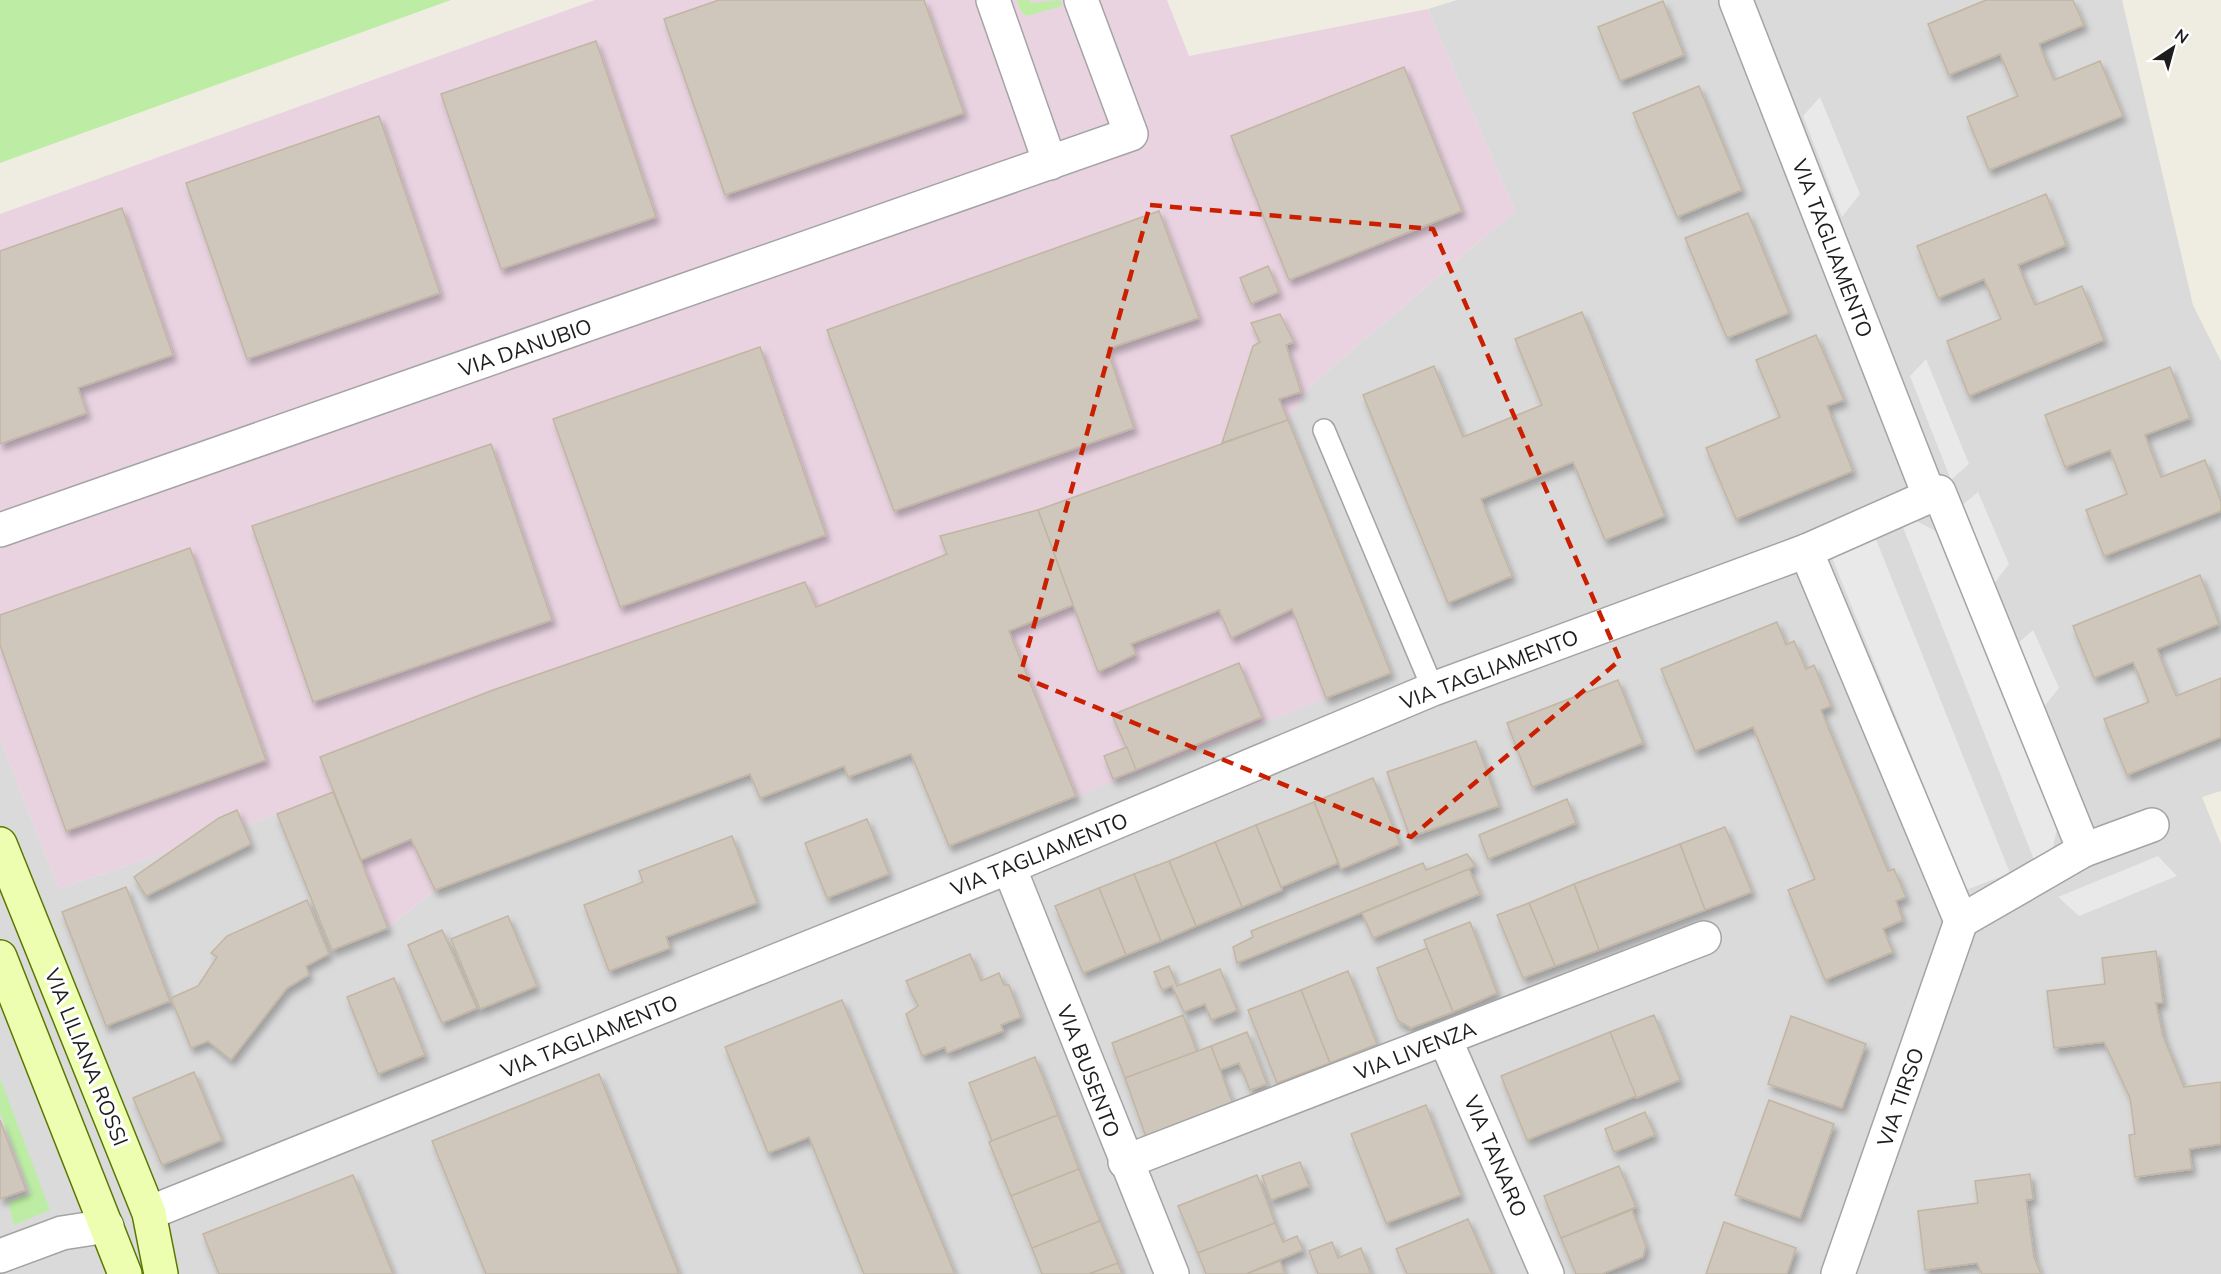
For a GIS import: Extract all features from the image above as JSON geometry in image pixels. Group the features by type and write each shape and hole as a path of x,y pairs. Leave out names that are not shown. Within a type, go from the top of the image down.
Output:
{"street":[{"path":"993,0 1050,163"},
{"name":"VIA DANUBIO","path":"0,530 1131,134 1081,0"},
{"name":"VIA TAGLIAMENTO","path":"149,1213 1009,867 1433,689 1806,551 1934,494 1736,1"},
{"path":"1934,494 2084,850"},
{"path":"1806,551 1961,921 2084,850 2152,825"},
{"name":"VIA LILIANA ROSSI","path":"0,844 149,1213 161,1274"},
{"name":"VIA BUSENTO","path":"1009,867 1125,1162 1172,1274"},
{"name":"VIA TIRSO","path":"1838,1274 1961,921"},
{"name":"VIA LIVENZA","path":"1125,1162 1704,938"},
{"name":"VIA LILIANA ROSSI","path":"0,957 125,1274"},
{"name":"VIA TANARO","path":"1445,1038 1547,1274"},
{"path":"0,1256 62,1233 107,1226"}],"lane":[{"path":"1324,430 1433,689"}],"highlighted area":[{"path":"1150,205 1433,229 1620,660 1411,837 1020,676"}],"shaded area":[{"path":"595,0 1167,0 1189,56 1428,9 1515,211 1310,386 1288,420 1391,673 949,846 911,754 848,777 844,767 760,798 749,774 435,890 388,928 277,814 59,889 0,739 0,214"},
{"path":"1457,0 2122,0 2193,305 2221,361 2221,791 2202,797 2221,844 2221,1274 0,1274 0,739 59,889 277,814 388,928 435,890 750,774 760,798 844,766 849,777 911,754 949,845 1391,673 1288,420 1310,386 1515,211 1428,9"},
{"path":"1820,97 1860,194 1842,217 1803,116"},
{"path":"1926,359 1969,464 1951,480 1910,376"},
{"path":"1978,492 2009,564 1993,585 1960,507"},
{"path":"1911,518 1945,536 2059,820 2050,860 2038,870 1901,522"},
{"path":"1873,532 2010,873 1966,890 1829,550"},
{"path":"2033,630 2059,688 2042,709 2017,644"},
{"path":"2158,856 2177,876 2079,916 2058,897"}],"green space":[{"path":"0,0 451,0 0,163"},
{"path":"1017,0 1030,0 1031,3 1060,0 1062,6 1027,16 1021,12"},
{"path":"0,1078 50,1210 14,1225 8,1203 31,1193 0,1113"}],"building":[{"path":"719,0 924,0 964,113 725,195 664,19"},
{"path":"1986,0 2073,0 2084,25 2039,44 2054,80 2100,61 2123,116 1989,170 1967,117 2018,96 2000,54 1949,75 1928,24"},
{"path":"1663,1 1684,55 1620,81 1598,27"},
{"path":"596,41 656,217 501,269 441,94"},
{"path":"1404,67 1462,211 1289,280 1231,136"},
{"path":"1699,86 1742,190 1677,217 1633,113"},
{"path":"379,116 440,293 247,359 186,183"},
{"path":"2046,194 2066,245 2018,265 2035,305 2082,286 2104,340 1969,396 1947,341 2001,319 1984,279 1938,298 1917,246"},
{"path":"122,208 173,355 78,388 87,413 0,444 0,251"},
{"path":"1159,211 1199,318 1107,349 1134,428 894,511 827,330"},
{"path":"1748,213 1789,313 1727,338 1685,238"},
{"path":"1268,266 1279,292 1251,304 1240,278"},
{"path":"1582,312 1665,516 1605,540 1573,462 1481,499 1512,576 1448,603 1363,395 1434,366 1463,437 1542,405 1515,339"},
{"path":"1280,314 1294,342 1286,345 1301,392 1279,399 1288,420 1222,443 1253,346 1260,342 1251,323"},
{"path":"1816,335 1844,400 1827,406 1853,471 1736,519 1706,448 1780,417 1756,360"},
{"path":"760,347 826,535 620,607 553,419"},
{"path":"2170,367 2190,418 2145,435 2161,477 2205,460 2221,502 2221,511 2104,556 2086,510 2127,494 2110,450 2065,467 2045,415"},
{"path":"1288,420 1391,673 1326,698 1292,609 1231,638 1219,610 1131,644 1136,654 1098,672 1038,510"},
{"path":"491,444 552,620 313,702 252,526"},
{"path":"1038,510 1073,605 1009,631 1076,796 949,846 911,754 848,777 844,766 760,798 750,774 435,890 411,839 361,860 320,757 493,690 805,582 816,607 947,554 940,536"},
{"path":"190,548 266,760 66,831 0,645 0,615"},
{"path":"2200,575 2219,624 2157,649 2176,696 2221,678 2221,737 2127,775 2104,719 2149,702 2133,662 2094,678 2073,626"},
{"path":"1777,622 1786,645 1794,641 1806,669 1814,665 1831,706 1821,710 1888,871 1894,869 1906,897 1896,901 1903,920 1883,929 1893,952 1825,980 1788,890 1815,879 1753,727 1695,751 1661,669"},
{"path":"1239,663 1262,717 1136,770 1112,715"},
{"path":"1618,680 1643,743 1532,787 1507,723"},
{"path":"1476,741 1499,806 1410,837 1387,772"},
{"path":"1127,747 1136,770 1113,779 1104,756"},
{"path":"1373,778 1400,844 1341,869 1314,802"},
{"path":"333,792 388,928 332,950 277,814"},
{"path":"1567,799 1576,823 1488,859 1479,835"},
{"path":"1314,802 1338,863 1281,887 1256,825"},
{"path":"237,810 251,844 146,896 134,877 219,818"},
{"path":"867,819 889,874 827,898 805,843"},
{"path":"1256,825 1282,890 1242,907 1215,842"},
{"path":"1725,827 1752,892 1705,910 1680,844"},
{"path":"732,836 757,903 666,937 670,948 609,971 584,905 643,882 639,871"},
{"path":"1215,842 1242,907 1196,926 1169,861"},
{"path":"1680,844 1705,910 1599,950 1574,884"},
{"path":"1467,854 1475,865 1469,869 1237,963 1233,947 1253,937 1251,931 1423,863 1426,870"},
{"path":"1169,861 1196,926 1161,941 1134,874"},
{"path":"1469,869 1480,894 1373,938 1362,913"},
{"path":"1134,874 1161,941 1126,955 1099,888"},
{"path":"1574,884 1599,950 1555,966 1529,903"},
{"path":"126,887 170,1001 106,1026 62,912"},
{"path":"1099,888 1126,955 1083,973 1055,906"},
{"path":"307,900 329,954 306,966 309,975 287,988 231,1060 208,1041 191,1048 171,998 198,986 217,957 211,953 227,936"},
{"path":"1529,903 1555,966 1523,978 1497,915"},
{"path":"508,916 537,986 480,1009 451,939"},
{"path":"1470,922 1497,993 1453,1012 1424,940"},
{"path":"442,930 477,1008 442,1023 408,945"},
{"path":"1427,948 1453,1012 1411,1028 1398,1021 1377,968"},
{"path":"2156,951 2163,1003 2156,1003 2163,1036 2184,1087 2221,1082 2221,1144 2189,1149 2192,1169 2135,1177 2129,1135 2135,1134 2130,1098 2104,1042 2054,1048 2047,991 2105,984 2102,958"},
{"path":"970,954 981,981 999,973 1004,985 1009,985 1021,1017 1001,1025 1003,1031 947,1053 945,1047 922,1056 906,1014 918,1006 906,981"},
{"path":"1169,966 1177,986 1220,969 1237,1010 1211,1020 1205,1004 1184,1012 1172,986 1162,990 1154,972"},
{"path":"1348,971 1377,1044 1330,1063 1301,990"},
{"path":"394,978 425,1055 378,1074 347,997"},
{"path":"1301,990 1330,1063 1277,1083 1248,1010"},
{"path":"842,1000 955,1274 864,1274 809,1137 768,1153 725,1047"},
{"path":"1183,1015 1197,1052 1125,1078 1112,1043"},
{"path":"1654,1015 1680,1080 1636,1098 1610,1032"},
{"path":"1791,1016 1866,1044 1842,1108 1768,1084"},
{"path":"1247,1032 1267,1084 1250,1090 1239,1063 1220,1070 1211,1046"},
{"path":"1610,1032 1636,1096 1527,1140 1501,1076"},
{"path":"1211,1046 1233,1104 1146,1137 1125,1078"},
{"path":"1035,1057 1058,1115 992,1141 969,1083"},
{"path":"194,1072 222,1140 162,1165 133,1098"},
{"path":"599,1074 679,1274 486,1274 432,1141"},
{"path":"1769,1100 1834,1124 1800,1218 1735,1195"},
{"path":"1426,1105 1461,1195 1386,1223 1351,1134"},
{"path":"1645,1112 1655,1135 1614,1152 1605,1129"},
{"path":"1058,1115 1079,1169 1011,1196 989,1142"},
{"path":"0,1120 26,1190 0,1199"},
{"path":"1300,1162 1309,1186 1271,1200 1262,1176"},
{"path":"1619,1166 1636,1207 1561,1238 1544,1196"},
{"path":"1079,1169 1100,1221 1032,1248 1011,1196"},
{"path":"2030,1174 2033,1199 2026,1200 2034,1257 2041,1274 1982,1274 1977,1263 1925,1270 1918,1211 1978,1203 1975,1181"},
{"path":"353,1175 393,1274 219,1274 203,1234"},
{"path":"1257,1175 1275,1223 1198,1253 1178,1206"},
{"path":"1632,1210 1646,1246 1643,1257 1602,1274 1576,1274 1561,1238"},
{"path":"1468,1219 1492,1274 1407,1274 1396,1249"},
{"path":"1100,1221 1118,1263 1089,1274 1042,1274 1032,1248"},
{"path":"1724,1222 1796,1248 1787,1274 1706,1274"},
{"path":"1275,1223 1283,1242 1297,1236 1303,1250 1246,1274 1206,1274 1198,1253"},
{"path":"1332,1242 1338,1258 1361,1248 1371,1274 1318,1274 1309,1251"},
{"path":"1280,1261 1285,1274 1246,1274"},
{"path":"1118,1263 1122,1274 1089,1274"}]}
